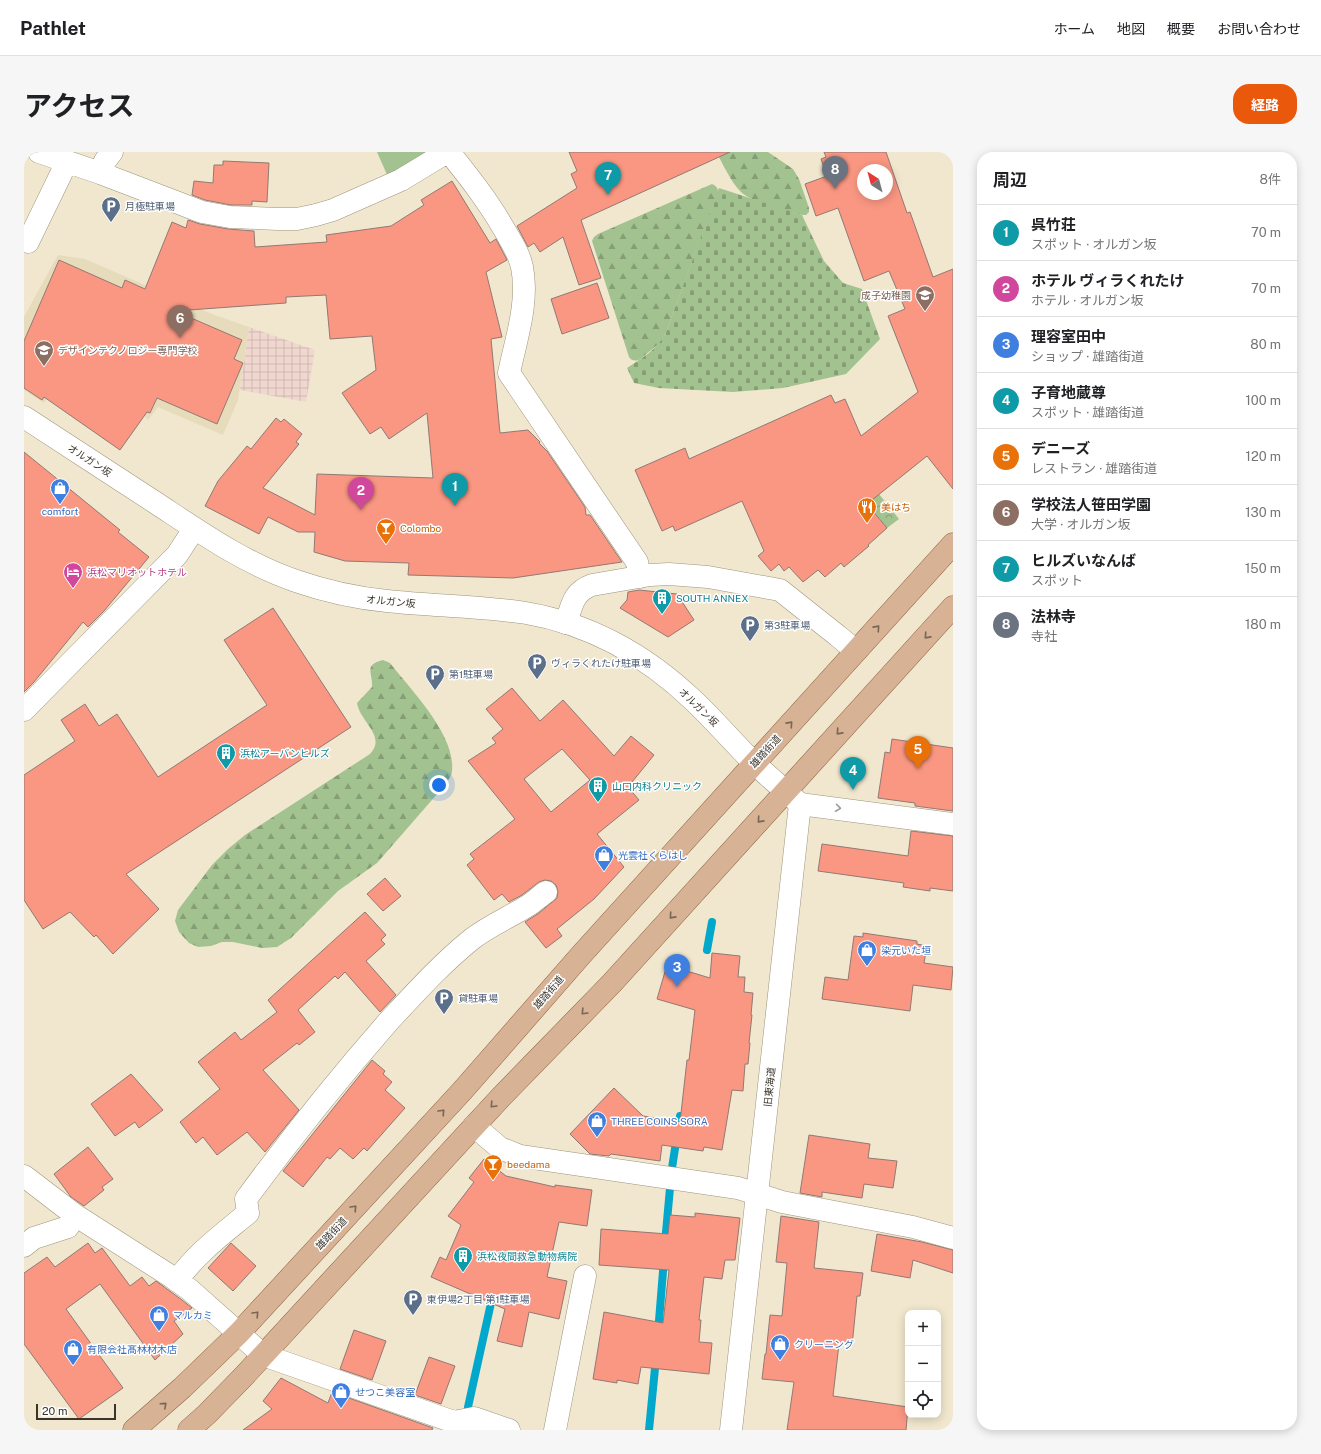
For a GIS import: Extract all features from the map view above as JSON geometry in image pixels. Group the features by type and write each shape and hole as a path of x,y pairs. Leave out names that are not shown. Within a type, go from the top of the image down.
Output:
{"main road":[{"name":"雄踏街道","path":"134,1430 182,1388 239,1334 463,1090 581,954 953,544"},
{"path":"189,1430 212,1409 263,1356 474,1126 793,798 953,607"}],"street":[{"path":"39,152 100,173 202,212 230,217 278,219 297,219 333,210 401,180 444,153 488,202 520,257 523,279 523,308 508,373 637,562 640,577"},
{"path":"100,173 105,161 112,152"},
{"path":"28,242 66,161"},
{"name":"オルガン坂","path":"24,417 230,551 295,581 318,588 365,598 525,613 566,623 586,630 624,648 659,671 693,700 755,763"},
{"path":"24,710 177,555 194,529"},
{"path":"566,623 573,600 584,588 592,585 669,574 708,576 780,590 856,651"},
{"path":"755,763 793,798 953,824"},
{"name":"旧東海道","path":"731,1430 757,1194 793,798"},
{"path":"177,1281 182,1273 205,1249 248,1213 246,1199 282,1150 321,1100 415,994 450,958 477,935 529,905 546,892"},
{"path":"474,1126 500,1148 520,1156 738,1188 782,1202 913,1227 953,1238"},
{"path":"24,1176 75,1215 190,1290 263,1356 453,1426 474,1418 509,1430"},
{"path":"24,1246 34,1238 68,1227 75,1215"},
{"path":"555,1430 585,1276"}],"shaded area":[{"path":"58,255 85,259 212,314 249,327 238,400 223,435 158,407 148,420 125,391 93,330 44,403 24,390 24,317"},
{"path":"249,327 315,350 306,402 240,390"}],"green space":[{"path":"377,152 427,152 388,177"},
{"path":"716,152 768,152 793,169 799,179 809,212 806,215 802,215 761,203 746,196 741,192 727,173"},
{"path":"712,184 718,189 718,192 665,335 661,342 639,360 634,361 629,357 592,241 598,234"},
{"path":"719,188 802,215 824,261 843,283 862,289 880,339 846,374 783,388 733,392 659,388 634,383 627,368 653,349 665,335"},
{"path":"855,464 899,519 887,528 843,473"},
{"path":"383,660 390,663 420,700 440,728 447,743 451,757 452,773 445,785 377,863 338,891 291,938 277,947 262,948 233,942 222,942 211,946 198,947 189,943 179,932 175,921 178,910 212,865 245,835 370,754 376,741 371,729 359,710 357,703 372,687 371,667 373,664"}],"building":[{"path":"569,152 730,152 581,220 601,278 579,285 563,237 540,252 534,243 528,247 517,226 577,188 571,174 577,171"},
{"path":"824,152 886,152 890,164 857,164 857,200 893,200 893,172 907,213 910,212 933,277 953,269 953,489 927,456 867,504 887,528 868,545 869,546 844,567 841,563 825,577 818,570 803,582 789,567 784,571 779,564 771,571 758,556 764,551 742,501 675,531 673,526 662,531 635,470 685,448 689,459 831,395 835,403 845,399 861,436 918,392 888,316 905,309 889,271 864,281 838,208 816,216 805,184 827,176 821,159 826,157"},
{"path":"223,161 269,163 267,202 252,201 252,205 231,205 205,200 192,195 194,181 213,183 214,165 223,165"},
{"path":"452,181 490,243 496,239 507,260 486,272 502,337 491,339 500,433 528,430 540,442 539,443 547,451 585,507 586,515 590,515 622,562 513,578 408,575 409,563 345,561 314,552 315,532 298,532 268,517 259,534 205,506 218,481 247,446 251,449 276,418 281,422 284,419 302,434 296,442 299,444 263,488 315,515 317,474 433,478 427,413 389,439 381,427 370,434 342,393 376,370 372,336 330,339 326,295 286,297 286,303 175,311 242,340 234,359 243,363 217,424 157,398 150,413 147,412 120,450 44,397 42,400 24,388 24,341 59,260 122,288 125,280 145,289 172,222 186,228 188,220 200,224 228,229 254,231 255,247 327,242 326,235 391,226 424,205 421,200"},
{"path":"597,283 609,318 562,334 551,299"},
{"name":"浜松マリオットホテル","path":"24,452 120,530 118,532 149,557 104,611 88,627 83,622 34,682 24,692"},
{"name":"SOUTH ANNEX","path":"639,590 677,594 694,620 668,637 620,608 627,600 628,592"},
{"name":"浜松アーバンヒルズ","path":"273,608 351,727 126,874 159,909 113,954 96,935 94,937 70,912 43,929 24,900 24,775 75,741 61,720 85,704 99,726 117,714 158,777 267,705 224,640"},
{"path":"512,688 540,721 563,700 614,756 631,736 654,755 628,787 639,800 597,834 624,867 594,899 557,929 562,936 546,948 525,922 557,898 558,891 556,885 551,881 545,880 539,882 522,895 509,902 502,894 494,900 467,865 474,859 470,854 515,819 468,761 496,743 492,738 503,729 486,709","holes":["562,749 590,780 551,812 524,779"]},
{"path":"892,739 953,748 953,811 915,806 915,803 878,798 885,752 890,753"},
{"path":"911,831 953,836 953,891 930,888 930,891 903,887 904,883 818,871 822,844 908,856"},
{"path":"385,878 401,896 383,911 367,894"},
{"path":"365,912 386,935 381,940 385,944 366,961 396,995 380,1012 345,972 338,979 335,976 298,1010 315,1032 299,1045 297,1043 263,1070 299,1110 265,1152 247,1132 217,1155 203,1137 196,1143 180,1122 220,1089 198,1062 235,1032 241,1040 277,1012 268,1000"},
{"path":"863,933 917,941 917,944 927,946 924,963 953,967 951,990 913,985 910,1011 822,999 825,977 848,980 854,936 863,937"},
{"path":"712,953 740,956 738,977 745,977 744,992 753,993 748,1064 745,1064 743,1091 732,1090 722,1150 704,1147 703,1151 662,1145 660,1161 611,1154 609,1156 590,1154 570,1134 614,1088 643,1116 680,1122 687,1060 689,1060 695,1010 657,999 667,965 710,978"},
{"path":"372,1060 385,1071 383,1074 392,1082 385,1090 405,1108 367,1151 364,1148 353,1159 340,1148 330,1159 327,1157 303,1187 283,1171"},
{"path":"131,1074 163,1110 139,1128 135,1122 115,1136 91,1104"},
{"path":"809,1135 870,1144 868,1158 897,1161 893,1188 864,1184 862,1198 822,1192 822,1197 800,1193"},
{"path":"88,1147 113,1179 102,1187 104,1190 84,1206 71,1197 54,1174"},
{"path":"484,1159 506,1176 555,1187 555,1185 592,1190 587,1226 559,1222 547,1277 567,1281 559,1319 529,1312 522,1347 497,1341 505,1309 431,1277 440,1257 446,1260 461,1225 448,1216 474,1182 469,1178"},
{"path":"695,1213 740,1218 735,1260 725,1260 722,1279 704,1277 699,1320 701,1320 699,1342 712,1343 709,1374 641,1367 638,1384 617,1380 617,1383 593,1379 604,1312 663,1323 669,1270 599,1265 601,1229 668,1234 670,1215 695,1217"},
{"path":"781,1216 819,1222 814,1268 863,1273 860,1296 857,1296 852,1346 839,1344 833,1396 905,1407 905,1418 907,1418 906,1430 787,1430 794,1382 762,1379 770,1315 782,1316 787,1263 776,1262"},
{"path":"877,1234 922,1242 953,1250 953,1273 913,1260 910,1278 871,1271"},
{"path":"88,1243 95,1253 102,1248 130,1286 142,1277 149,1286 156,1281 192,1308 174,1321 183,1334 155,1360 100,1284 66,1309 123,1388 79,1419 24,1344 24,1273 47,1257 55,1267"},
{"path":"231,1243 256,1266 233,1291 208,1268"},
{"path":"354,1330 386,1341 372,1380 340,1369"},
{"path":"429,1357 455,1366 441,1404 415,1395"},
{"path":"281,1378 328,1403 332,1392 433,1428 432,1430 243,1430 272,1409 263,1401"}],"waterway":[{"path":"707,950 712,922"},
{"path":"672,1168 680,1116"},
{"path":"665,1243 670,1188"},
{"path":"658,1333 664,1259"},
{"path":"468,1407 493,1294"},
{"path":"649,1430 656,1358"}],"place":[{"name":"法林寺","path":"835,189"},
{"name":"ヒルズいなんば","path":"608,195"},
{"name":"月極駐車場","path":"111,223"},
{"name":"成子幼稚園","path":"925,312"},
{"name":"学校法人笹田学園","path":"180,338"},
{"name":"デザインテクノロジー専門学校","path":"44,367"},
{"name":"comfort","path":"60,505"},
{"name":"呉竹荘","path":"455,506"},
{"name":"ホテル ヴィラくれたけ","path":"361,510"},
{"name":"美はち","path":"867,524"},
{"name":"Colombo","path":"386,545"},
{"name":"浜松マリオットホテル","path":"73,589"},
{"name":"SOUTH ANNEX","path":"662,615"},
{"name":"第3駐車場","path":"750,642"},
{"name":"ヴィラくれたけ駐車場","path":"537,680"},
{"name":"第1駐車場","path":"435,691"},
{"name":"デニーズ","path":"918,769"},
{"name":"浜松アーバンヒルズ","path":"226,770"},
{"name":"子育地蔵尊","path":"853,790"},
{"name":"山口内科クリニック","path":"598,803"},
{"name":"光雲社くらはし","path":"604,872"},
{"name":"染元いた垣","path":"867,967"},
{"name":"理容室田中","path":"677,987"},
{"name":"貸駐車場","path":"444,1015"},
{"name":"THREE COINS SORA","path":"597,1138"},
{"name":"beedama","path":"493,1181"},
{"name":"浜松夜間救急動物病院","path":"463,1273"},
{"name":"東伊場2丁目 第1駐車場","path":"413,1316"},
{"name":"マルカミ","path":"159,1332"},
{"name":"クリーニング","path":"780,1361"},
{"name":"有限会社髙林材木店","path":"73,1366"},
{"name":"せつこ美容室","path":"341,1409"}]}
